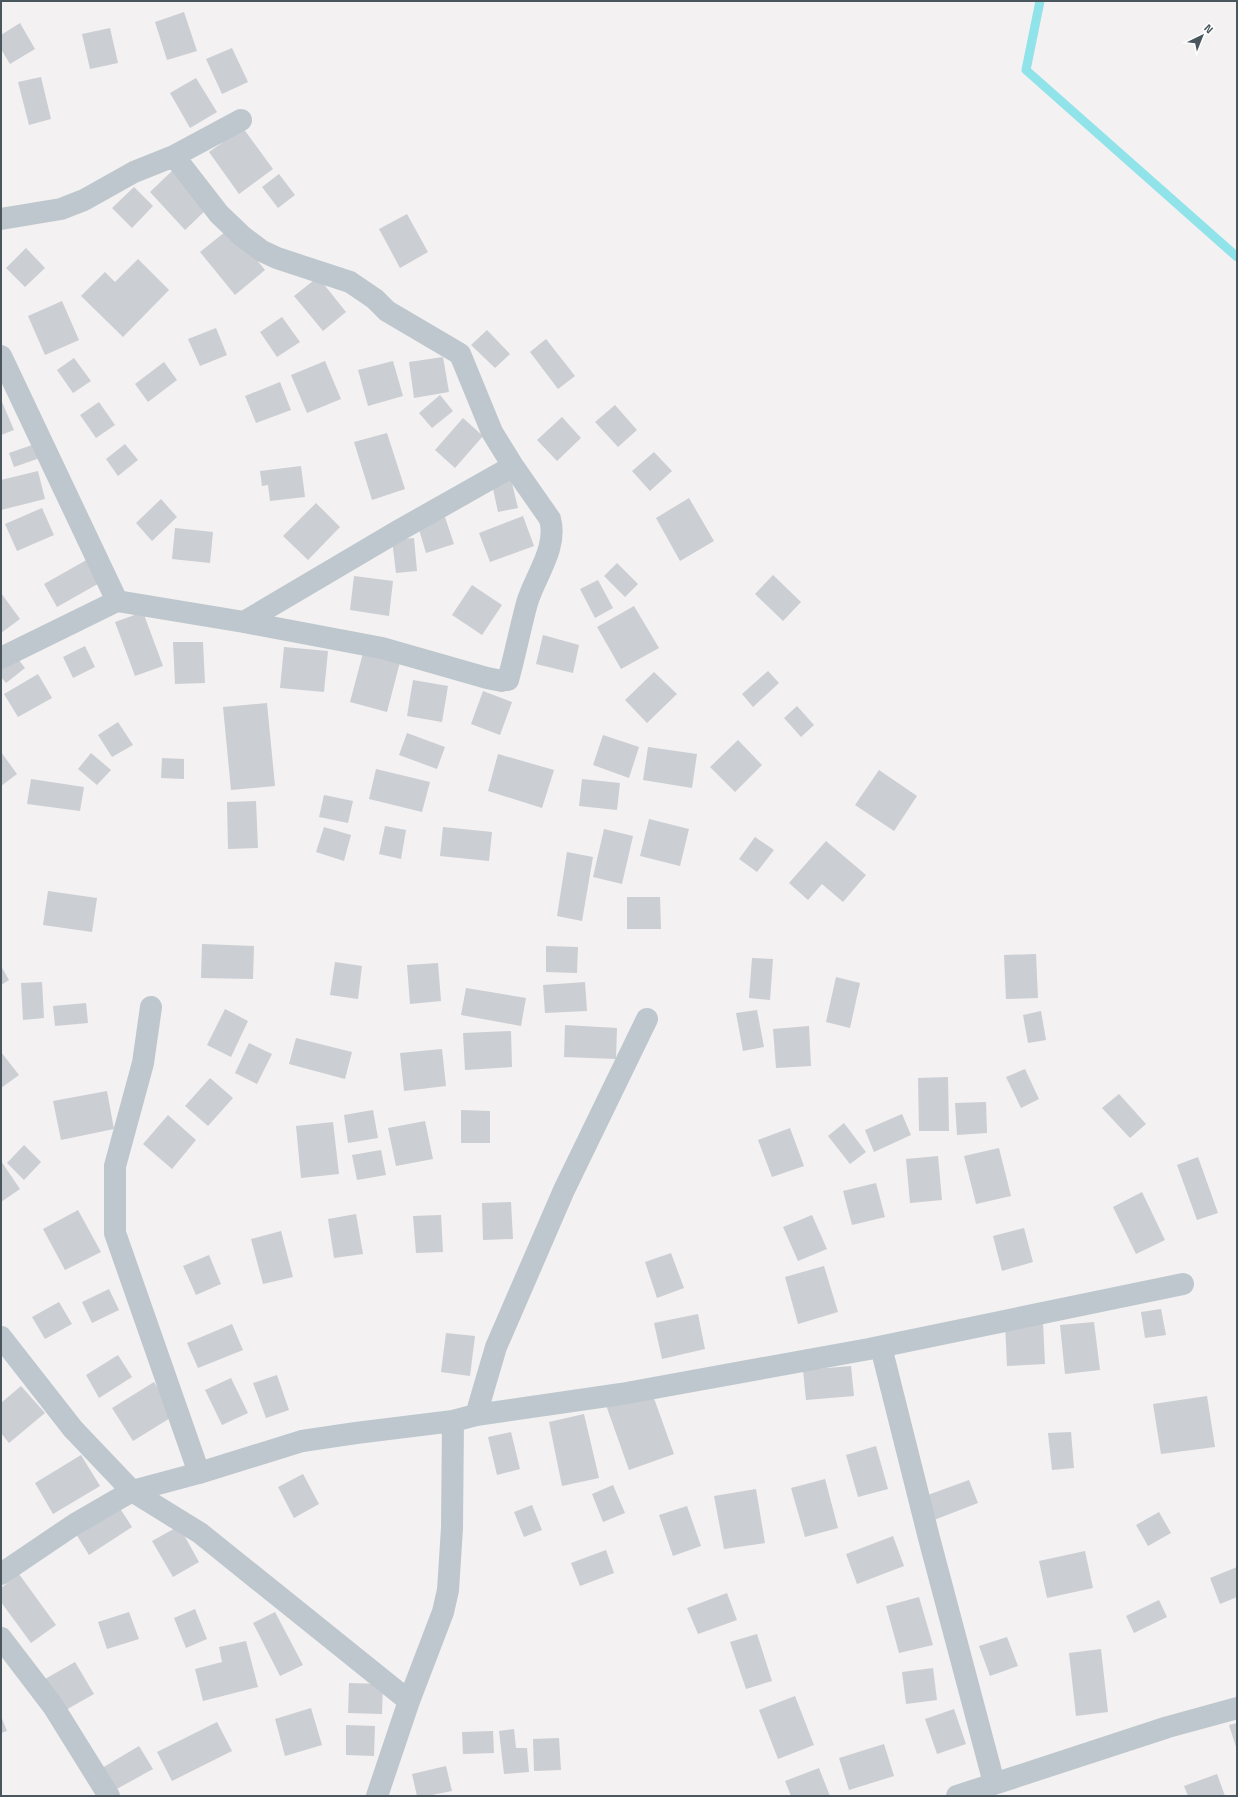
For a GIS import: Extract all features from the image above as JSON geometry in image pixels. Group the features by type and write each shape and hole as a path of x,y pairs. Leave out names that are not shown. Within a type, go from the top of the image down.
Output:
{"street":[{"path":"1,219 61,209 84,200 134,172 174,156 241,120"},
{"path":"1,658 116,601 244,622 382,648 487,678 502,681 509,674 508,680 528,602 552,540 553,528 550,519 513,466 492,432 460,354 387,311 375,299 350,282 277,258 262,251 242,236 219,214 174,156"},
{"path":"1,356 116,601"},
{"path":"244,622 398,531 513,466"},
{"path":"151,1007 143,1063 115,1166 115,1233 199,1473"},
{"path":"476,1416 496,1346 564,1190 647,1019"},
{"path":"1,1574 75,1524 132,1491 199,1473 302,1441 356,1432 454,1421 476,1416 621,1394 881,1347 1183,1284"},
{"path":"1,1337 73,1429 132,1491 200,1533 409,1701"},
{"path":"881,1347 929,1538 994,1783"},
{"path":"377,1796 409,1701 443,1612 448,1590 452,1528 454,1421"},
{"path":"1,1638 53,1706 109,1796"},
{"path":"957,1796 1168,1727 1237,1708"}],"building":[{"path":"184,12 197,51 167,60 155,22"},
{"path":"20,23 35,49 10,64 1,49 1,35"},
{"path":"110,28 118,63 90,69 82,34"},
{"path":"232,48 248,82 222,94 206,59"},
{"path":"41,77 51,119 29,125 18,82"},
{"path":"196,78 217,112 190,128 170,93"},
{"path":"243,128 273,169 239,194 209,152"},
{"path":"173,170 208,208 185,230 150,192"},
{"path":"279,174 295,195 278,208 262,187"},
{"path":"134,187 153,206 132,228 112,208"},
{"path":"407,214 428,252 400,268 379,229"},
{"path":"230,228 265,270 235,295 200,252"},
{"path":"26,248 45,268 25,287 6,268"},
{"path":"138,259 169,290 123,337 81,296 105,272 115,282"},
{"path":"318,277 346,312 323,331 294,296"},
{"path":"62,301 79,340 45,355 28,316"},
{"path":"282,317 300,342 277,357 260,332"},
{"path":"216,328 227,355 200,366 188,339"},
{"path":"487,330 510,354 495,368 471,345"},
{"path":"546,339 575,376 558,389 530,352"},
{"path":"443,357 449,392 414,398 409,362"},
{"path":"74,358 91,381 73,393 57,370"},
{"path":"325,361 341,399 307,413 291,375"},
{"path":"393,361 403,396 368,406 358,370"},
{"path":"164,362 177,380 148,402 135,384"},
{"path":"280,382 291,410 256,423 245,396"},
{"path":"440,395 453,411 432,428 419,413"},
{"path":"1,402 14,430 1,435"},
{"path":"99,402 115,425 96,438 80,415"},
{"path":"615,405 637,430 618,447 595,422"},
{"path":"562,417 581,438 557,461 537,440"},
{"path":"463,418 483,436 455,468 435,450"},
{"path":"387,433 405,489 372,500 354,442"},
{"path":"38,443 43,457 14,467 9,453"},
{"path":"125,444 138,460 118,476 106,459"},
{"path":"654,452 672,471 650,491 632,471"},
{"path":"301,466 305,497 270,501 268,485 262,486 260,471"},
{"path":"38,471 45,499 1,510 1,480"},
{"path":"511,479 518,508 498,512 492,484"},
{"path":"689,498 714,541 680,561 656,518"},
{"path":"161,499 177,517 152,541 136,523"},
{"path":"316,503 340,527 308,560 283,536"},
{"path":"42,508 54,535 17,551 5,524"},
{"path":"523,516 534,546 490,562 479,533"},
{"path":"445,517 454,544 426,553 418,526"},
{"path":"175,528 213,532 210,563 172,559"},
{"path":"414,538 417,571 396,573 392,540"},
{"path":"90,558 103,581 57,607 44,584"},
{"path":"617,563 638,584 625,597 604,576"},
{"path":"773,575 801,602 783,621 755,594"},
{"path":"354,576 393,581 389,616 350,610"},
{"path":"598,580 613,608 595,618 580,589"},
{"path":"472,585 502,605 482,635 452,615"},
{"path":"1,593 20,619 1,633"},
{"path":"634,606 659,648 621,669 597,627"},
{"path":"143,612 163,666 135,676 115,622"},
{"path":"543,635 579,645 573,673 536,664"},
{"path":"173,642 203,642 205,683 175,684"},
{"path":"85,646 95,667 73,678 63,657"},
{"path":"284,647 328,651 324,692 280,688"},
{"path":"363,653 400,662 387,712 350,702"},
{"path":"14,654 25,668 6,683 1,677 1,665"},
{"path":"768,671 779,683 753,707 742,694"},
{"path":"654,672 677,694 647,723 625,700"},
{"path":"38,674 52,698 18,717 4,694"},
{"path":"413,680 448,686 442,722 407,716"},
{"path":"483,691 512,702 500,735 471,724"},
{"path":"267,703 275,786 231,790 223,707"},
{"path":"797,706 814,725 801,737 784,718"},
{"path":"118,722 133,745 112,757 98,735"},
{"path":"407,733 445,747 437,769 399,755"},
{"path":"603,735 639,747 629,778 593,765"},
{"path":"738,740 762,765 735,792 710,767"},
{"path":"648,747 697,754 692,788 643,780"},
{"path":"1,752 17,774 1,786"},
{"path":"91,753 111,770 97,785 78,769"},
{"path":"498,754 554,770 542,808 488,791"},
{"path":"162,758 184,759 184,779 161,778"},
{"path":"376,769 430,782 422,812 369,799"},
{"path":"879,770 917,796 894,831 855,805"},
{"path":"31,779 84,787 80,811 27,804"},
{"path":"582,779 620,783 617,810 579,806"},
{"path":"324,795 353,801 348,823 319,817"},
{"path":"256,801 258,848 228,849 227,802"},
{"path":"649,819 689,829 680,866 640,856"},
{"path":"385,826 406,830 401,859 379,854"},
{"path":"324,827 351,835 344,861 316,852"},
{"path":"443,827 492,832 489,861 440,856"},
{"path":"604,829 633,836 622,884 593,877"},
{"path":"755,837 774,850 757,872 739,859"},
{"path":"826,841 866,875 843,902 822,884 808,900 789,883"},
{"path":"567,852 593,857 582,921 557,916"},
{"path":"48,891 97,898 92,932 43,925"},
{"path":"627,897 660,897 661,929 627,929"},
{"path":"202,944 254,946 253,979 201,978"},
{"path":"546,946 578,947 577,973 546,972"},
{"path":"1036,954 1038,998 1006,999 1004,955"},
{"path":"752,958 773,959 770,1000 749,998"},
{"path":"335,962 362,966 358,999 330,995"},
{"path":"438,963 441,1001 410,1004 407,965"},
{"path":"1,966 9,980 1,985"},
{"path":"836,977 860,983 850,1028 826,1022"},
{"path":"42,982 44,1018 23,1020 21,983"},
{"path":"585,982 587,1011 545,1013 543,985"},
{"path":"466,988 526,998 521,1026 461,1015"},
{"path":"86,1003 88,1023 55,1026 53,1006"},
{"path":"225,1009 248,1021 231,1057 207,1045"},
{"path":"757,1010 764,1047 743,1051 736,1013"},
{"path":"1041,1011 1046,1040 1028,1043 1023,1015"},
{"path":"565,1025 617,1028 616,1059 564,1057"},
{"path":"809,1026 811,1066 776,1068 773,1029"},
{"path":"511,1031 512,1067 465,1070 463,1033"},
{"path":"296,1038 352,1052 345,1079 289,1064"},
{"path":"249,1043 272,1054 257,1084 235,1073"},
{"path":"442,1049 446,1086 404,1091 400,1053"},
{"path":"1,1052 19,1075 1,1088"},
{"path":"1025,1069 1039,1099 1021,1108 1006,1077"},
{"path":"948,1077 949,1131 919,1131 918,1078"},
{"path":"210,1078 233,1098 208,1126 185,1106"},
{"path":"107,1091 114,1129 61,1140 53,1101"},
{"path":"1119,1094 1146,1124 1130,1138 1102,1108"},
{"path":"986,1102 987,1133 957,1135 955,1103"},
{"path":"373,1110 378,1138 348,1143 344,1115"},
{"path":"461,1110 490,1111 490,1143 461,1143"},
{"path":"902,1114 911,1135 874,1152 865,1130"},
{"path":"168,1115 196,1140 172,1169 143,1144"},
{"path":"425,1121 433,1159 396,1166 388,1128"},
{"path":"333,1122 339,1174 301,1178 296,1126"},
{"path":"844,1123 866,1152 850,1164 828,1136"},
{"path":"790,1128 804,1166 772,1177 758,1140"},
{"path":"24,1145 41,1162 24,1180 7,1163"},
{"path":"999,1148 1011,1196 976,1204 964,1156"},
{"path":"381,1150 386,1175 357,1180 352,1155"},
{"path":"938,1156 942,1200 910,1203 906,1159"},
{"path":"1198,1157 1218,1213 1197,1220 1177,1165"},
{"path":"1,1161 20,1189 1,1202"},
{"path":"876,1183 885,1217 852,1225 843,1191"},
{"path":"1142,1192 1165,1240 1136,1254 1113,1207"},
{"path":"511,1202 513,1239 483,1240 482,1203"},
{"path":"78,1210 101,1252 65,1270 43,1229"},
{"path":"356,1214 363,1254 334,1258 328,1219"},
{"path":"441,1215 443,1252 416,1253 413,1216"},
{"path":"812,1215 827,1249 798,1261 783,1227"},
{"path":"1024,1228 1033,1262 1002,1271 993,1236"},
{"path":"281,1231 293,1277 263,1284 251,1239"},
{"path":"671,1253 684,1288 657,1298 645,1262"},
{"path":"209,1255 221,1284 196,1295 183,1266"},
{"path":"824,1266 838,1312 798,1324 785,1277"},
{"path":"109,1289 119,1310 92,1323 82,1302"},
{"path":"59,1302 72,1324 45,1339 32,1317"},
{"path":"1161,1309 1166,1335 1145,1338 1141,1312"},
{"path":"698,1314 705,1349 662,1359 654,1323"},
{"path":"1043,1322 1045,1364 1007,1366 1005,1323"},
{"path":"1094,1322 1100,1370 1065,1374 1060,1325"},
{"path":"232,1324 243,1350 198,1368 187,1343"},
{"path":"446,1333 475,1336 470,1376 441,1372"},
{"path":"118,1355 132,1377 99,1398 86,1375"},
{"path":"851,1366 854,1396 806,1400 803,1370"},
{"path":"277,1375 289,1410 266,1418 253,1383"},
{"path":"231,1378 248,1413 222,1425 205,1390"},
{"path":"154,1382 175,1415 133,1441 112,1408"},
{"path":"21,1386 45,1413 9,1443 1,1433 1,1403"},
{"path":"651,1390 674,1454 629,1470 606,1405"},
{"path":"1207,1396 1215,1447 1161,1454 1153,1404"},
{"path":"584,1414 599,1478 562,1486 549,1422"},
{"path":"511,1432 520,1469 497,1475 488,1437"},
{"path":"1071,1432 1074,1468 1052,1470 1048,1433"},
{"path":"876,1446 888,1489 858,1497 846,1455"},
{"path":"81,1455 100,1486 53,1514 35,1483"},
{"path":"303,1474 319,1504 294,1518 278,1487"},
{"path":"825,1479 838,1528 805,1537 791,1488"},
{"path":"969,1480 978,1503 934,1520 925,1496"},
{"path":"613,1485 625,1513 603,1522 592,1494"},
{"path":"756,1489 765,1543 724,1549 714,1496"},
{"path":"532,1505 542,1530 524,1537 514,1512"},
{"path":"687,1506 701,1546 673,1556 659,1515"},
{"path":"119,1507 132,1527 89,1555 76,1534"},
{"path":"1159,1512 1171,1533 1148,1546 1136,1525"},
{"path":"179,1526 199,1562 173,1577 152,1541"},
{"path":"893,1536 904,1566 857,1584 846,1554"},
{"path":"606,1550 614,1573 580,1586 571,1563"},
{"path":"1085,1551 1093,1588 1047,1598 1039,1561"},
{"path":"1237,1567 1237,1597 1220,1604 1210,1578"},
{"path":"19,1574 56,1625 31,1643 1,1602 1,1588"},
{"path":"727,1593 737,1620 698,1634 687,1608"},
{"path":"919,1597 933,1645 899,1653 886,1606"},
{"path":"1159,1600 1167,1617 1134,1633 1126,1616"},
{"path":"195,1609 207,1639 186,1648 174,1618"},
{"path":"129,1612 139,1639 107,1649 98,1622"},
{"path":"275,1612 303,1665 280,1676 253,1623"},
{"path":"757,1634 772,1681 746,1689 730,1642"},
{"path":"1007,1637 1018,1666 990,1676 979,1646"},
{"path":"246,1641 258,1687 203,1701 195,1669 222,1662 219,1647"},
{"path":"1101,1649 1108,1712 1076,1716 1069,1653"},
{"path":"75,1662 94,1694 64,1711 45,1679"},
{"path":"933,1668 937,1700 906,1704 902,1672"},
{"path":"349,1683 383,1684 382,1714 348,1713"},
{"path":"795,1696 814,1745 778,1759 759,1710"},
{"path":"311,1708 322,1745 285,1756 275,1719"},
{"path":"954,1709 966,1744 937,1754 925,1719"},
{"path":"1,1716 7,1731 1,1733"},
{"path":"217,1722 232,1751 172,1781 157,1752"},
{"path":"1237,1723 1237,1750 1229,1725"},
{"path":"346,1725 375,1726 374,1756 346,1755"},
{"path":"514,1729 516,1748 527,1748 529,1772 504,1774 499,1731"},
{"path":"493,1731 494,1753 463,1754 462,1732"},
{"path":"559,1738 561,1770 534,1771 533,1739"},
{"path":"884,1744 894,1776 849,1790 839,1758"},
{"path":"139,1746 153,1769 115,1790 102,1768"},
{"path":"446,1766 452,1791 427,1796 417,1796 412,1774"},
{"path":"819,1768 830,1796 791,1796 785,1781"},
{"path":"1217,1774 1225,1796 1188,1796 1184,1786"}],"waterway":[{"path":"1040,1 1026,70 1237,257"}]}
